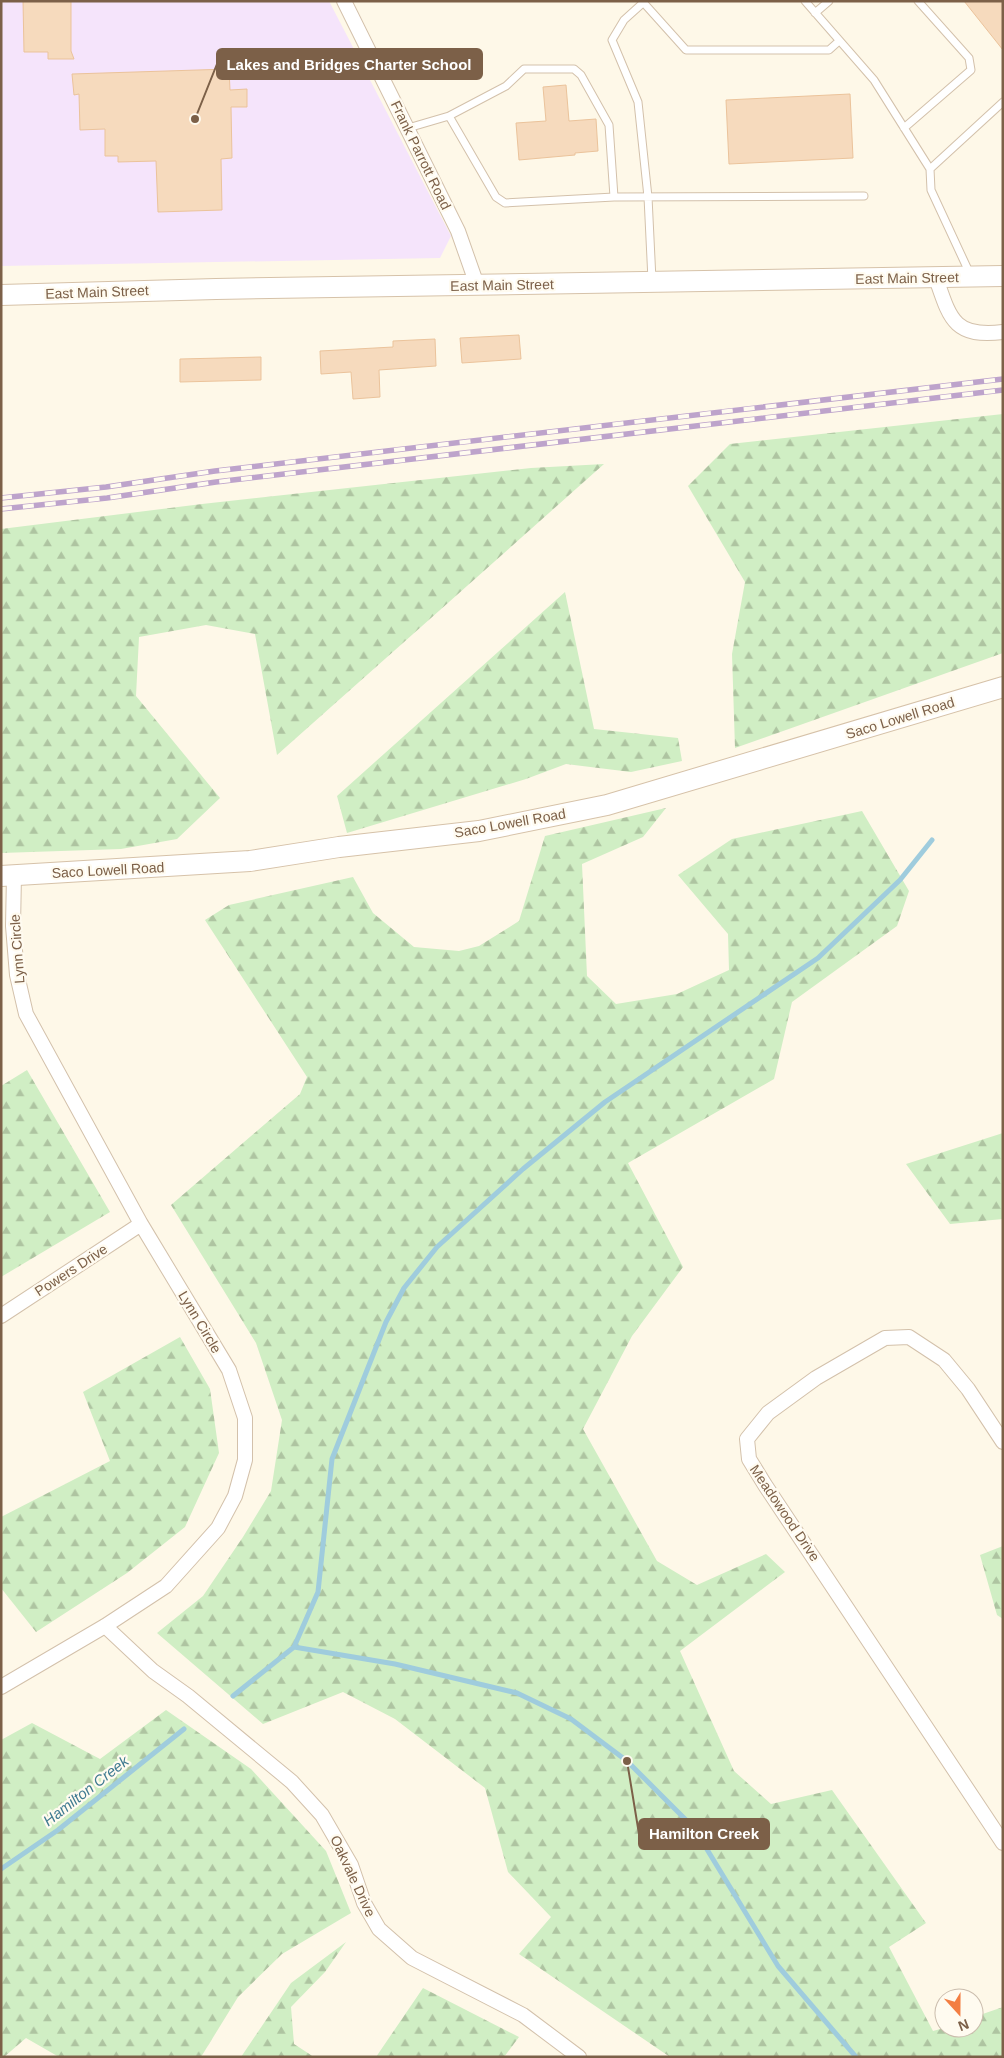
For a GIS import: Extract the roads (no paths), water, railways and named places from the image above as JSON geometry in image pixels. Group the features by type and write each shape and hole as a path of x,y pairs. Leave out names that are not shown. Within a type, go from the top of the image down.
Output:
{"main road":[{"name":"East Main Street","path":"1,295 216,289 1003,276"},
{"name":"Saco Lowell Road","path":"8,876 250,861 479,830 607,805 1003,688"}],"street":[{"name":"Frank Parrott Road","path":"344,1 458,231 477,285"},
{"path":"936,278 952,319 968,332 987,334 1003,332"},
{"name":"Lynn Circle","path":"1,1687 106,1626 166,1586 218,1528 235,1496 245,1460 244,1418 230,1370 141,1224 26,1014 17,975 8,876"},
{"name":"Powers Drive","path":"1,1316 141,1224"},
{"name":"Meadowood Drive","path":"1003,1442 968,1389 944,1360 909,1337 885,1338 816,1378 768,1413 747,1439 749,1459 765,1485 1003,1842"},
{"name":"Oakvale Drive","path":"106,1626 153,1671 188,1696 292,1782 322,1815 351,1865 364,1903 379,1929 412,1958 523,2016 579,2057"}],"lane":[{"path":"805,1 874,80 930,170 931,190 971,277"},
{"path":"815,13 829,1"},
{"path":"904,128 971,70 969,58 918,1"},
{"path":"652,283 648,197 638,102 612,40 624,20 643,2 686,50 829,50 840,41"},
{"path":"408,128 449,116 506,86 524,69 574,69 581,75 610,125 614,197"},
{"path":"930,170 1003,102"},
{"path":"449,116 496,197 505,203 614,197 864,196"}],"waterway":[{"path":"233,1696 294,1647 318,1592 332,1459 386,1322 404,1288 437,1247 523,1169 605,1102 818,958 900,880 932,840"},
{"name":"Hamilton Creek","path":"294,1647 395,1664 517,1693 571,1719 627,1761 694,1828 778,1966 856,2057"},
{"name":"Hamilton Creek","path":"1,1869 58,1830 184,1729"}],"railway":[{"path":"1,498 106,487 215,471 1003,379"},
{"path":"1,509 107,498 216,482 1003,390"}],"place":[{"name":"Lakes and Bridges Charter School","path":"195,119"},
{"name":"Hamilton Creek","path":"627,1761"}]}
